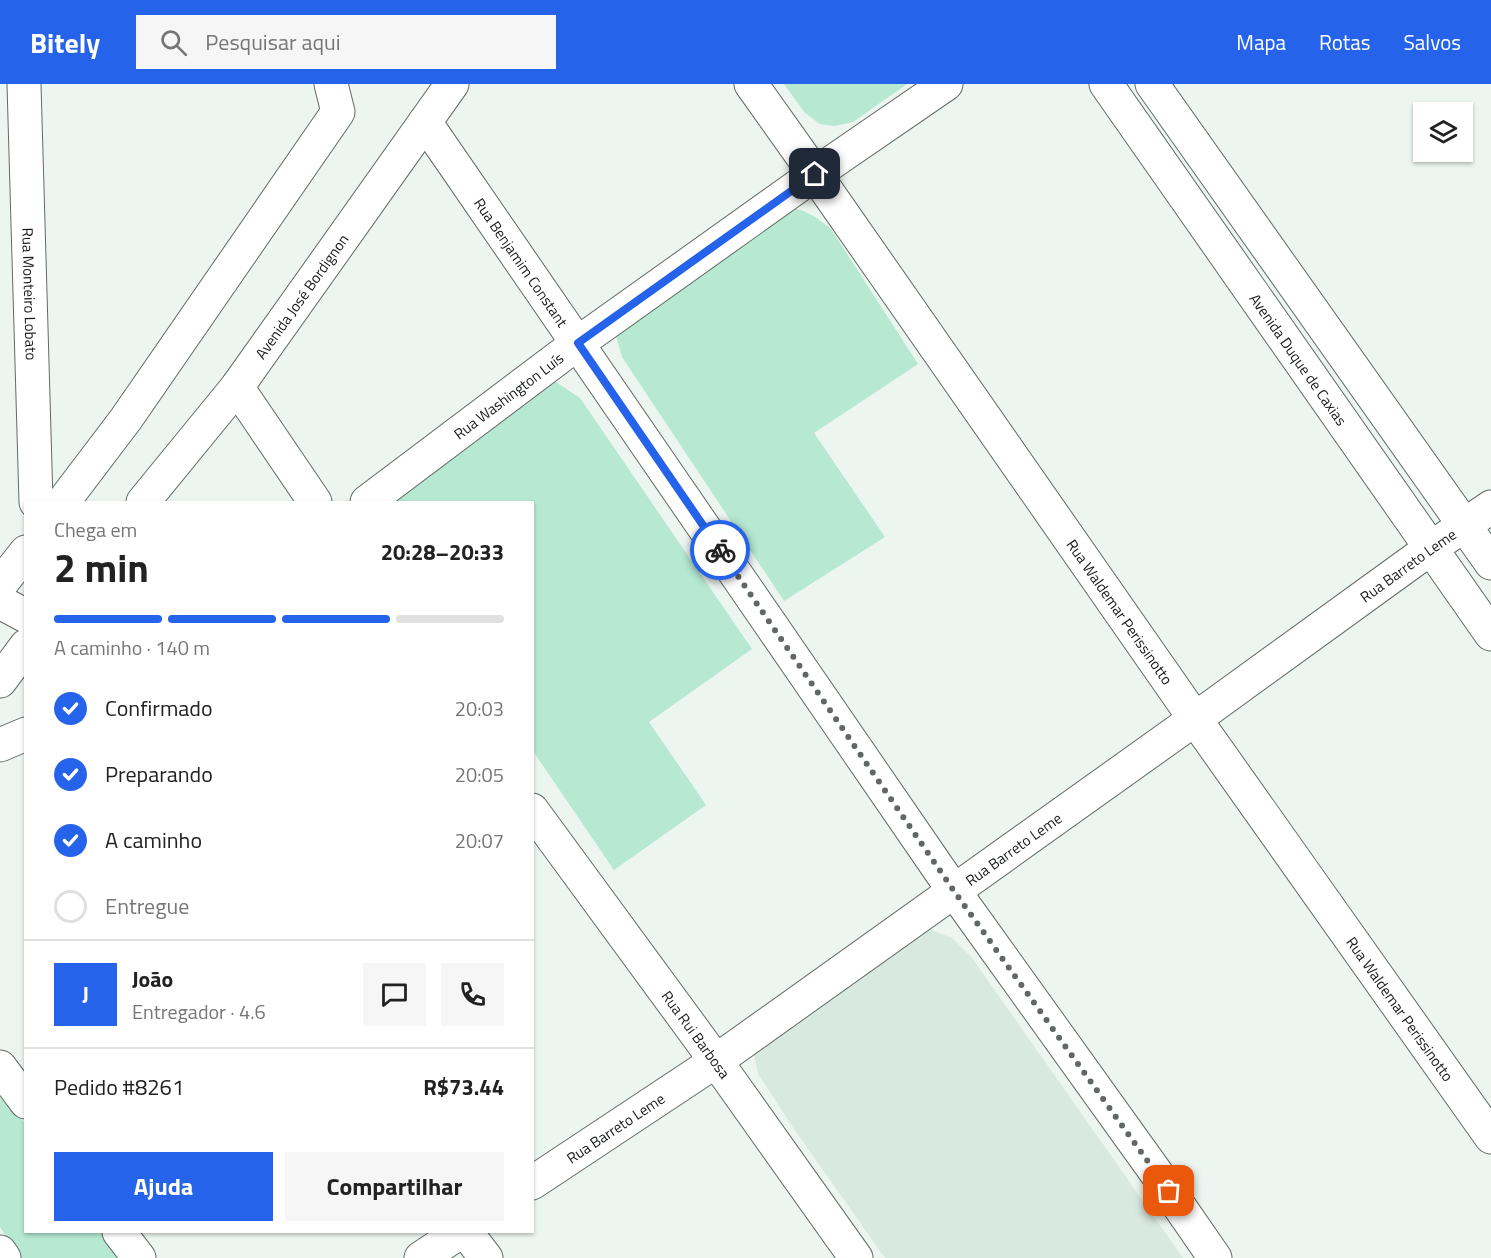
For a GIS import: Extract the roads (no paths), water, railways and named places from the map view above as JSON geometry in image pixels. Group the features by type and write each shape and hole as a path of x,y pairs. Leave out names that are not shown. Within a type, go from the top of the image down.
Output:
{"street":[{"name":"Rua Monteiro Lobato","path":"24,84 36,501"},
{"path":"64,501 126,419 335,98 357,84"},
{"name":"Avenida José Bordignon","path":"144,501 237,387 452,84"},
{"name":"Rua Waldemar Perissinotto","path":"751,84 1195,719 1491,1137"},
{"name":"Rua Washington Luís","path":"368,501 578,343 946,84"},
{"name":"Avenida Duque de Caxias","path":"1107,84 1491,634"},
{"path":"1152,84 1491,563"},
{"name":"Rua Benjamim Constant","path":"425,122 954,891 1215,1258"},
{"path":"237,387 314,501"},
{"path":"35,451 85,473"},
{"name":"Rua Barreto Leme","path":"534,1182 716,1061 1491,507"},
{"path":"0,585 24,555"},
{"path":"0,602 24,615"},
{"path":"0,681 24,649"},
{"path":"0,745 24,735"},
{"name":"Rua Rui Barbosa","path":"534,813 716,1061 856,1258"},
{"path":"0,1066 24,1099"},
{"path":"120,1233 138,1258"},
{"path":"421,1258 458,1233"},
{"path":"467,1233 486,1258"},
{"path":"0,1252 4,1258"}]}
